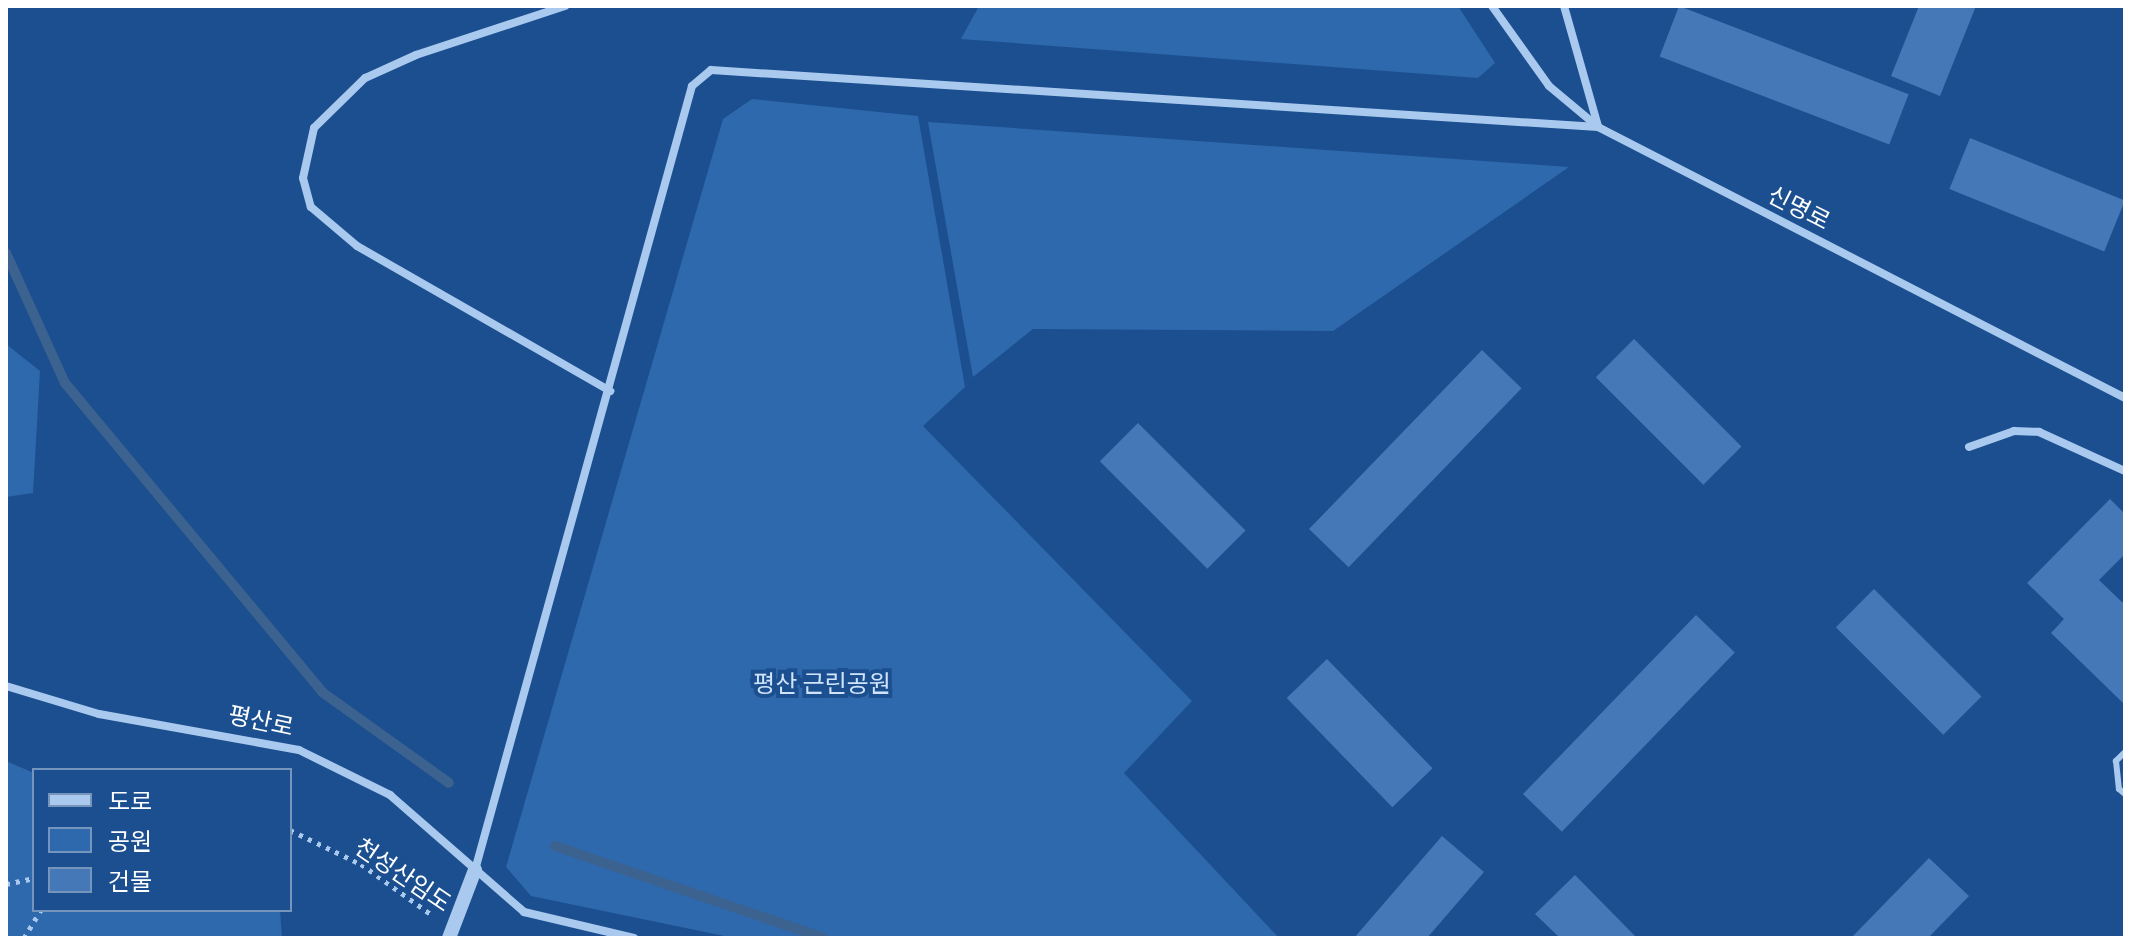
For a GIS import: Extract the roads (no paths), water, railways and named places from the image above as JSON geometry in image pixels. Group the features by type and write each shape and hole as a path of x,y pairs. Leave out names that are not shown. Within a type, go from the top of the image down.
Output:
{"street":[{"path":"565,6 416,55 365,78 314,128 303,178 311,207 357,246 610,391"},
{"name":"신명로","path":"1492,6 1549,86 1598,127 2125,398"},
{"path":"450,934 475,870 692,86 711,70 1598,127 1564,6"},
{"path":"1969,447 2014,431 2039,432 2125,471"},
{"name":"평산로","path":"6,686 99,714 299,750 390,795 524,912 634,938"}],"lane":[{"path":"2125,752 2116,761 2119,789 2125,794"}],"waterway":[{"path":"6,253 65,383 322,692 449,783"},
{"path":"555,846 824,938"}],"park label":[{"name":"평산 근린공원","path":"822,684"}]}
